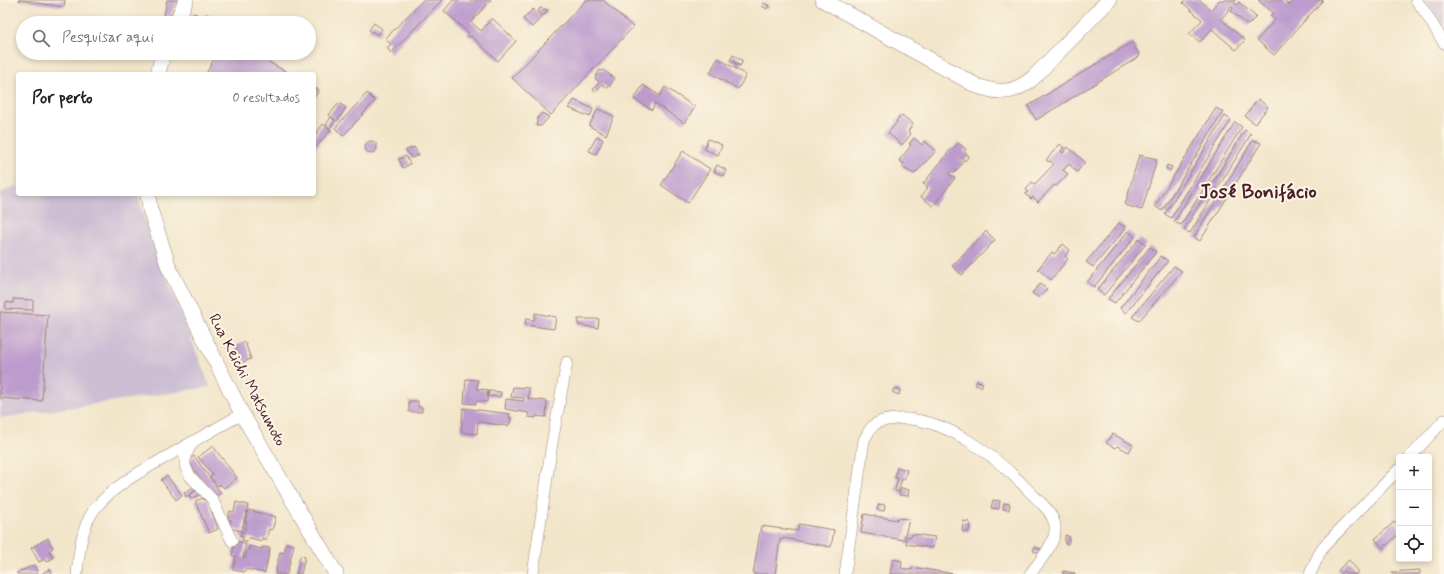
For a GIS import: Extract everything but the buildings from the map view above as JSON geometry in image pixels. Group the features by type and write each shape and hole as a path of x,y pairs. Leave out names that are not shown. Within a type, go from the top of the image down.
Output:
{"main road":[{"path":"179,16 186,0"},
{"path":"823,0 977,86 1005,92 1022,87 1032,79 1109,0"},
{"path":"158,72 161,60"},
{"name":"Rua Keichi Matsumoto","path":"148,196 150,209 169,268 242,414 336,574"}],"street":[{"path":"1416,0 1423,8 1444,43"},
{"path":"533,574 552,443 567,362"},
{"path":"77,574 82,538 86,525 94,510 108,496 130,479 242,414"},
{"path":"845,574 864,440 874,424 884,420 901,419 930,424 950,431 983,451 1012,474 1049,512 1055,528 1052,540 1046,553 1030,574"},
{"path":"1413,454 1444,420"},
{"path":"193,442 185,456 185,466 190,476 212,499 232,541"},
{"path":"1310,574 1325,545 1396,472"}],"shaded area":[{"path":"1425,0 1444,0 1444,29"},
{"path":"16,186 16,196 139,196 144,217 210,387 0,418 0,193"}],"district":[{"name":"José Bonifácio","path":"1258,192"}]}
